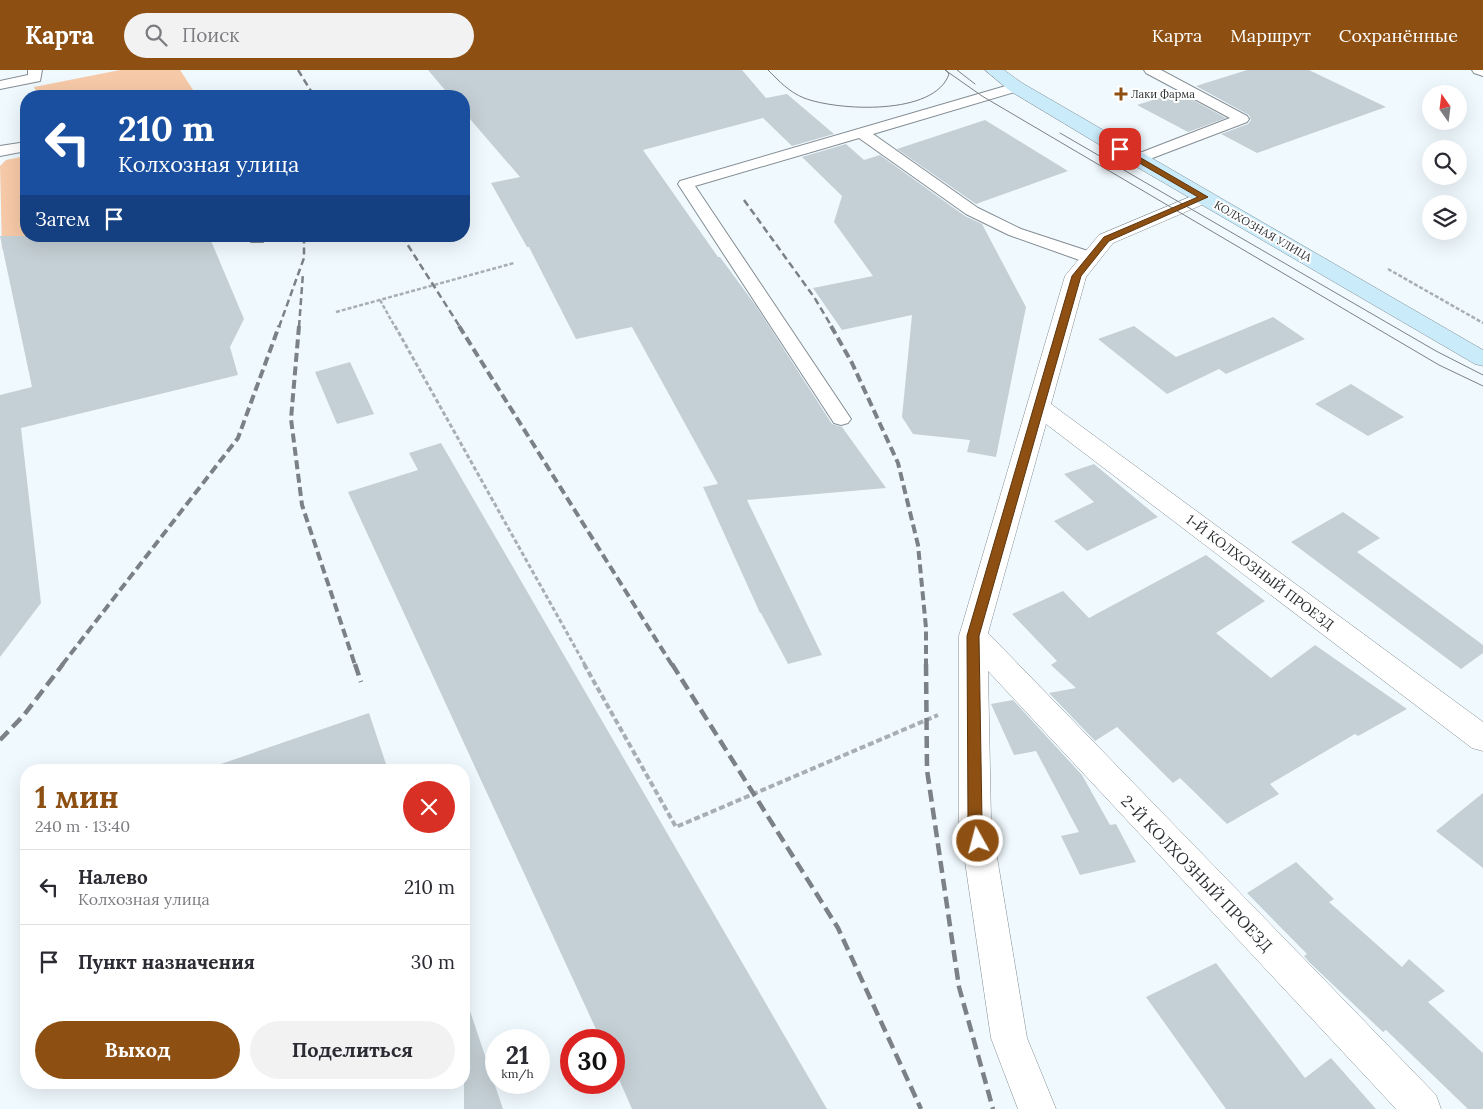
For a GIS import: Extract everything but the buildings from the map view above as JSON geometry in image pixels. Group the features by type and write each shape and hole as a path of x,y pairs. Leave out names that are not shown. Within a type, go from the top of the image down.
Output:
{"main road":[{"name":"КОЛХОЗНАЯ УЛИЦА","path":"993,70 1016,87 1137,159 1483,359"}],"street":[{"path":"1037,1109 1009,1038 976,831 973,636 1076,276 1106,239 1204,197"},
{"name":"1-Й КОЛХОЗНЫЙ ПРОЕЗД","path":"1038,406 1483,739"},
{"name":"2-Й КОЛХОЗНЫЙ ПРОЕЗД","path":"973,636 1422,1109"}],"lane":[{"path":"0,85 35,78 35,70"},
{"path":"1137,159 1242,119 1151,70"},
{"path":"1479,70 1483,72"},
{"path":"841,419 686,184 1016,87"},
{"path":"862,133 972,211 1015,232 1091,258"},
{"path":"0,150 20,148"}],"path":[{"path":"336,312 514,263"},
{"path":"380,300 676,827 973,700"}],"shaded area":[{"path":"120,70 180,70 193,90 35,90 34,87"},
{"path":"20,157 20,242 33,242 2,249 0,166 6,160"}],"tram line":[{"path":"768,70 780,82 804,98 839,106 861,107 884,107 925,97 940,88 949,74 947,71"},
{"path":"957,70 975,84"},
{"path":"947,71 982,96 1439,365 1483,386"},
{"path":"1060,133 1436,351 1483,375"}],"railway":[{"path":"298,70 310,90"},
{"path":"744,200 814,297 832,327"},
{"path":"279,327 304,258 304,242"},
{"path":"406,242 460,327"},
{"path":"299,327 303,273"},
{"path":"62,665 238,438 279,326"},
{"path":"299,326 291,419 302,505 355,665"},
{"path":"459,326 672,665"},
{"path":"831,326 852,363 898,463 918,545 926,628 926,664"},
{"path":"0,740 24,715 63,664"},
{"path":"355,664 361,682"},
{"path":"672,664 838,928 921,1109"},
{"path":"926,664 927,770 959,987 993,1109"}],"place":[{"name":"Лаки Фарма","path":"1121,94"}],"route":[{"path":"978,841 975,821 973,636 1076,276 1106,239 1204,197 1120,149"}]}
